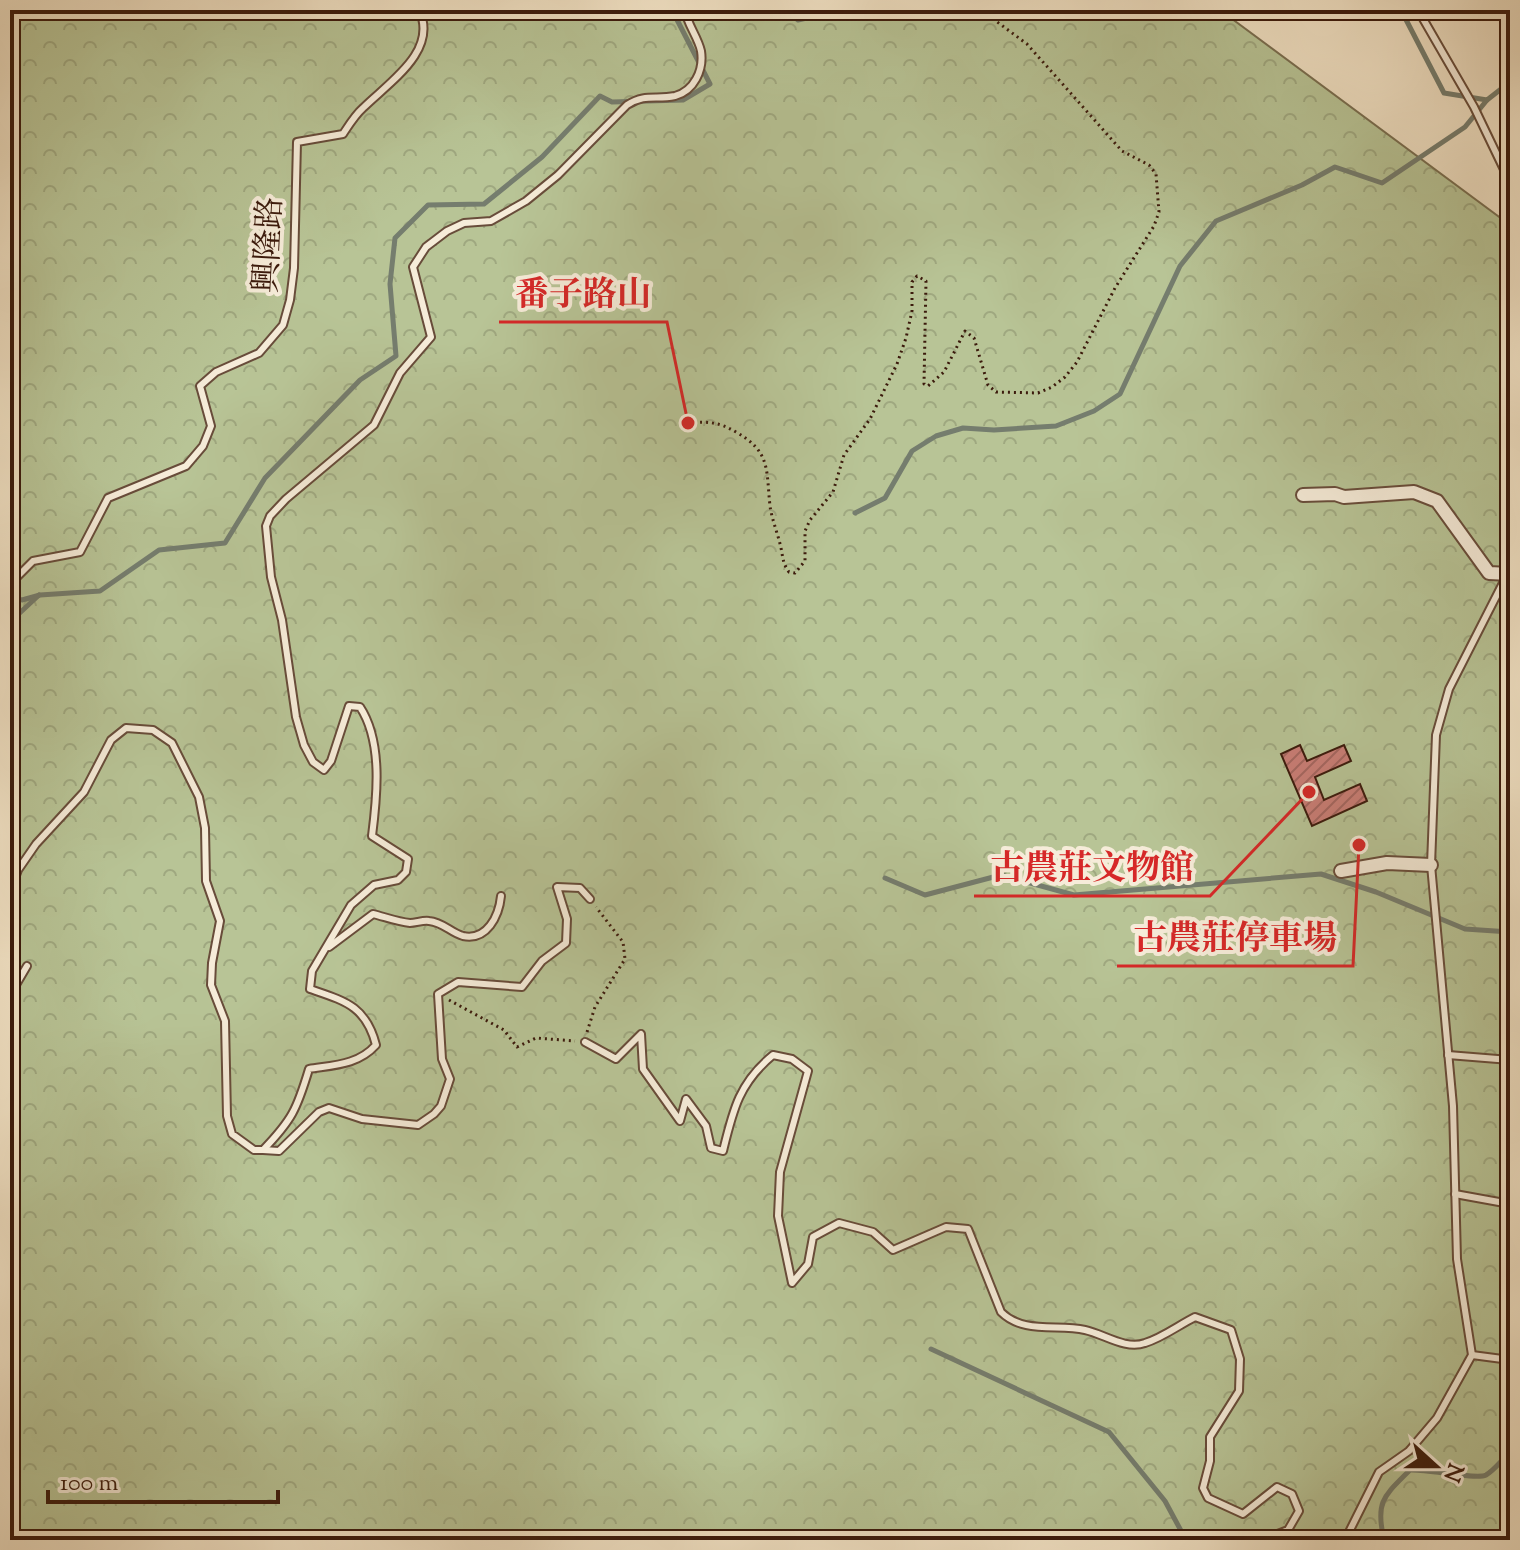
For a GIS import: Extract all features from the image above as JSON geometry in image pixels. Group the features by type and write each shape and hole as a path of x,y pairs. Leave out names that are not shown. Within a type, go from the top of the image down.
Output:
{"street":[{"path":"1303,495 1335,494 1344,497 1414,492 1437,501 1489,573 1509,572"},
{"path":"1341,871 1387,863 1431,865"}],"lane":[{"name":"興隆路","path":"10,584 33,561 80,552 108,498 186,466 203,446 211,426 200,386 216,372 259,353 283,325 294,268 297,142 343,134 359,111 410,64 423,39 425,23 419,10"},
{"path":"263,1150 288,1124 309,1069 351,1062 367,1055 376,1045 371,1028 361,1012 344,1001 310,989 312,971 351,905 374,885 398,880 406,872 408,859 372,836 375,760 369,720 360,707 349,706 331,761 324,770 313,762 304,745 296,717 282,620 271,577 266,526 270,516 286,499 374,425 400,373 431,337 413,267 426,247 464,223 491,221 526,201 558,175 627,105 639,97 677,96 694,84 699,75 701,51 685,10"},
{"path":"1418,10 1463,86 1510,182"},
{"path":"1345,1540 1379,1472 1409,1451 1437,1418 1472,1355 1457,1259 1453,1106 1431,865 1436,735 1449,689 1509,572"},
{"path":"10,891 18,870 36,844 84,792 111,740 126,728 153,730 172,743 199,797 205,828 206,881 220,921 211,985 225,1021 227,1116 232,1134 254,1150 279,1151 319,1112 329,1108 362,1119 418,1125 434,1114 441,1106 450,1079 442,1059 438,994 458,982 522,987 542,961 566,943 567,919 557,887 580,888 590,899"},
{"path":"326,949 373,914 409,923 429,921 447,926 462,936 480,935 494,922 500,910 501,896"},
{"path":"10,995 27,966"},
{"path":"585,1042 616,1059 641,1034 643,1069 680,1121 686,1099 706,1126 711,1148 723,1151 741,1090 758,1068 773,1055 792,1059 808,1071 780,1172 778,1216 792,1283 808,1264 813,1237 839,1223 873,1232 893,1250 946,1227 968,1229 1001,1312 1008,1320 1037,1328 1085,1330 1114,1341 1143,1345 1195,1317 1231,1330 1240,1359 1239,1391 1210,1437 1210,1461 1203,1488 1208,1498 1243,1514 1277,1487 1292,1494 1299,1511 1288,1530 1262,1540"},
{"path":"1448,1055 1510,1060"},
{"path":"1455,1194 1510,1204"},
{"path":"1472,1355 1510,1360"}],"path":[{"path":"688,423 707,421 722,424 751,442 762,453 767,464 771,510 783,563 789,572 795,573 805,561 805,531 810,520 833,492 844,455 870,419 897,364 909,325 912,282 917,276 926,281 924,384 928,386 944,372 965,331 974,338 988,385 996,392 1038,393 1065,377 1077,362 1115,288 1154,226 1159,212 1156,174 1149,165 1122,151 1109,138 1027,44 981,10"},
{"path":"438,994 504,1030 517,1047 536,1038 585,1042 595,1007 625,959 623,942 590,899"}],"green space":[{"path":"10,10 1220,10 1510,225 1510,1540 10,1540"}],"building":[{"path":"1300,745 1307,761 1344,745 1351,761 1315,777 1324,800 1360,784 1367,801 1312,826 1281,754"}],"waterway":[{"path":"10,596 22,600 40,595 100,591 159,550 225,543 265,478 360,380 396,356 390,284 395,238 428,205 484,204 542,157 600,96 612,102 683,100 710,84 672,10"},
{"path":"785,10 798,20 820,15 827,10"},
{"path":"1401,10 1444,93 1487,100 1510,82"},
{"path":"855,513 885,498 912,451 936,436 963,428 994,430 1056,426 1094,411 1120,394 1180,266 1216,221 1302,185 1335,167 1382,183 1465,127 1487,100"},
{"path":"10,622 39,595"},
{"path":"885,878 925,895 1001,875 1074,895 1321,874 1376,892 1465,929 1510,932"},
{"path":"931,1349 1109,1432 1165,1501 1186,1540"},
{"path":"1384,1540 1381,1508 1388,1493 1410,1470 1481,1476 1489,1473 1510,1453"}],"place":[{"name":"番子路山","path":"688,423"},
{"name":"古農莊文物館","path":"1309,792"},
{"name":"古農莊停車場","path":"1359,845"}]}
